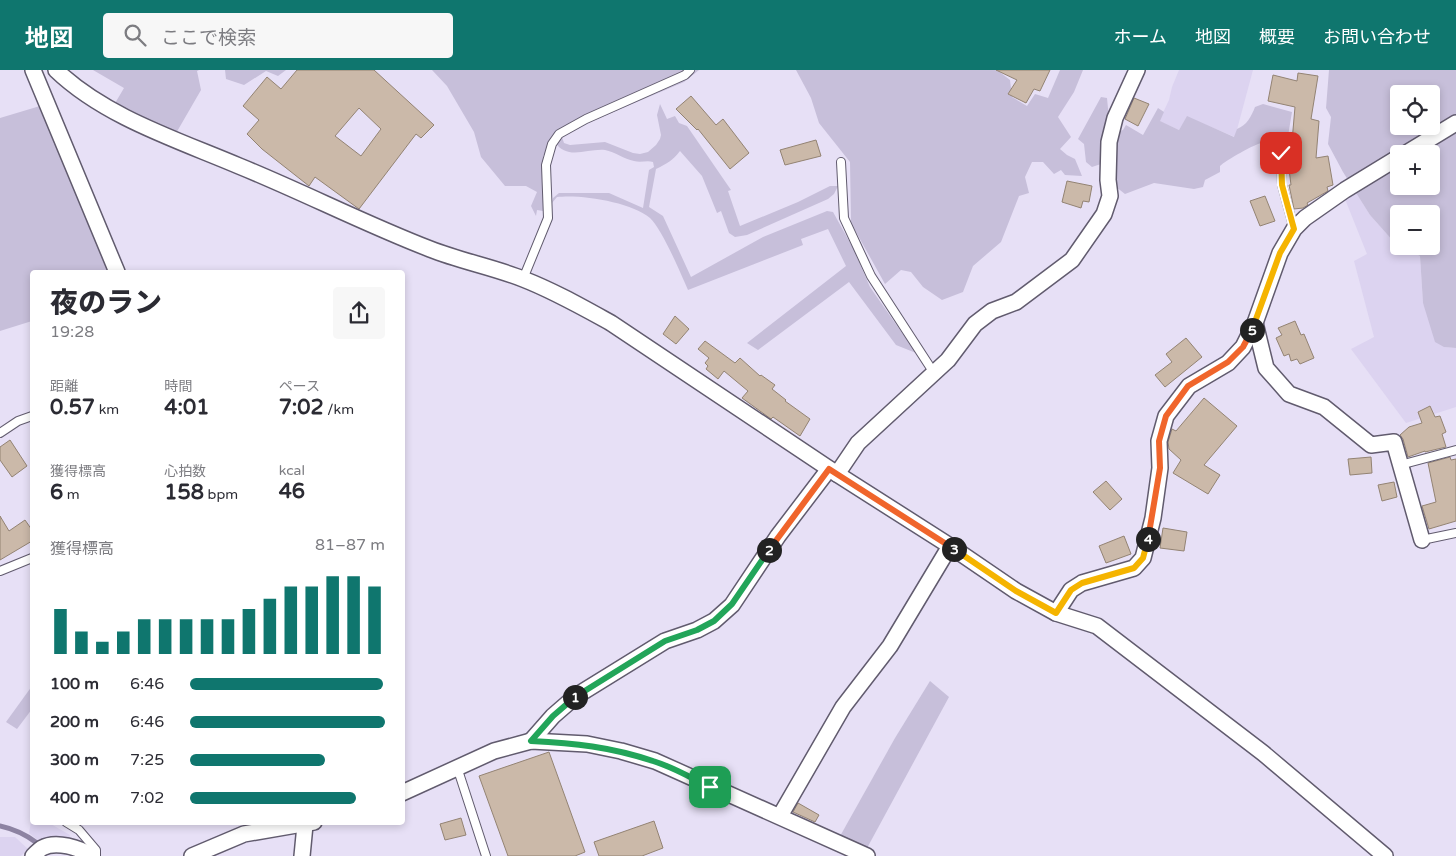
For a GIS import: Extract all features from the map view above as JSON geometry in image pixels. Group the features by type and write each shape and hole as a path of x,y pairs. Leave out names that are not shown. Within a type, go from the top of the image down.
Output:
{"street":[{"path":"33,70 116,270"},
{"path":"56,70 67,80 108,108 175,140 240,166 430,249 523,279 572,301 611,323 833,472 950,546 1016,591 1056,613 1097,626 1263,754 1385,856"},
{"path":"531,741 553,716 576,696 665,641 697,630 714,621 732,604 778,536 858,443 948,360 975,324 992,311 1016,302 1072,260 1104,214 1110,196 1108,180 1109,142 1115,118 1137,70"},
{"path":"1419,145 1456,123"},
{"path":"1056,613 1071,590 1082,583 1134,568 1143,558 1154,510 1160,468 1159,441 1166,416 1188,386 1228,362 1243,347 1255,323 1280,253 1294,229 1305,218 1345,190 1390,162"},
{"path":"1255,323 1266,368 1289,394 1324,407 1371,445 1394,442 1422,540"},
{"path":"780,816 843,708 890,646 950,546"},
{"path":"405,792 494,751 531,741 587,744 647,759 780,816 837,850 867,856"},
{"path":"192,856 244,834 303,825"},
{"path":"302,856 310,825"},
{"path":"33,856 43,847 59,845 85,851 92,856"}],"lane":[{"path":"523,279 548,218 546,165 552,144 559,134 586,119 685,75 690,70"},
{"path":"1281,153 1282,185 1294,229"},
{"path":"841,162 844,218 871,276 934,373"},
{"path":"0,433 18,421 30,417"},
{"path":"1400,465 1456,450"},
{"path":"1422,540 1456,533"},
{"path":"0,571 30,559"},
{"path":"458,767 486,856"},
{"path":"70,825 78,830 96,850 96,856"}],"shaded area":[{"path":"93,70 199,70 197,71 201,90 175,135 114,105 124,88"},
{"path":"225,70 286,70 278,76 266,71 244,85 226,79"},
{"path":"432,70 699,70 684,82 578,127 562,137 564,143 570,145 605,142 633,153 648,152 656,145 661,135 657,115 660,104 667,119 675,116 679,123 687,126 731,190 728,191 740,226 798,202 830,186 838,186 834,194 828,199 747,235 735,237 729,233 721,211 717,213 702,176 680,151 670,162 656,169 649,207 663,216 691,277 763,237 827,211 833,212 853,248 870,287 916,353 896,345 849,282 758,350 747,343 846,266 828,229 801,239 803,245 688,290 660,232 650,218 642,212 605,200 592,198 557,197 552,203 553,198 559,193 609,193 643,208 649,170 654,167 653,162 634,161 605,150 565,151 555,142 549,146 543,156 543,211 537,210 536,216 531,206 537,192 526,186 505,186 481,157 474,132 447,86"},
{"path":"796,70 997,70 1010,80 1012,97 1027,106 1035,94 1048,98 1060,70 1083,70 1074,92 1058,117 1071,137 1060,149 1075,159 1082,176 1065,175 1061,170 1054,174 1043,162 1032,162 1025,177 1029,193 1019,196 1001,242 973,266 963,292 942,300 923,287 911,272 901,270 885,284 851,223 850,162 819,123 811,98"},
{"path":"1179,70 1253,70 1235,137 1187,117 1179,130 1159,121 1169,100"},
{"path":"1329,70 1456,70 1456,348 1444,347 1435,342 1423,303 1420,256 1418,255 1440,255 1440,205 1390,205 1390,238 1370,215 1328,144 1331,117 1326,108"},
{"path":"1101,97 1107,98 1109,119 1118,132 1123,130 1126,125 1143,135 1158,108 1164,112 1160,121 1179,130 1187,116 1234,137 1237,129 1248,120 1255,107 1263,104 1292,112 1286,148 1265,143 1254,146 1220,166 1220,172 1205,180 1203,187 1194,189 1154,183 1125,194 1111,183 1112,168 1101,164 1092,167 1086,162 1084,144 1078,139"},
{"path":"40,106 107,270 30,270 30,322 0,331 0,118"},
{"path":"1356,192 1370,215 1390,238 1390,255 1420,256 1423,303 1444,347 1456,348 1456,407 1406,423 1351,349 1374,337 1354,261 1367,254 1345,199"},
{"path":"930,681 949,697 866,850 839,838 895,738"},
{"path":"30,689 30,712 17,729 6,722"},
{"path":"30,825 52,825 70,835 68,843 39,841 29,833"},
{"path":"0,837 15,837 28,849 21,856 0,856"}],"building":[{"path":"297,70 374,70 434,125 421,138 416,134 359,209 315,177 309,186 262,149 247,134 259,120 243,106 267,77 281,89","holes":["359,108 381,129 361,156 335,136"]},
{"path":"996,70 1050,70 1040,91 1034,89 1026,103 1008,94 1017,80"},
{"path":"1298,73 1318,76 1311,119 1319,121 1316,158 1328,156 1333,185 1327,187 1328,191 1307,203 1308,205 1303,208 1294,209 1289,185 1291,185 1287,153 1291,153 1295,107 1268,101 1273,75 1297,81"},
{"path":"691,96 716,125 723,119 749,153 730,169 698,129 676,109"},
{"path":"1134,98 1149,104 1138,126 1125,119"},
{"path":"816,140 821,156 785,165 780,150"},
{"path":"1067,181 1092,186 1089,202 1083,201 1081,208 1062,202"},
{"path":"1265,196 1275,221 1260,226 1250,201"},
{"path":"675,316 689,329 676,344 663,334"},
{"path":"1295,321 1301,335 1304,334 1314,358 1300,364 1297,359 1291,361 1289,354 1284,356 1276,338 1282,335 1278,328"},
{"path":"1186,338 1202,357 1165,387 1155,375 1172,362 1166,354"},
{"path":"705,341 735,363 740,358 760,376 775,385 772,389 785,401 810,419 800,436 773,417 771,419 742,398 748,391 724,371 718,379 706,369 708,366 705,363 709,358 698,349"},
{"path":"1204,398 1237,426 1204,465 1220,475 1208,494 1173,473 1181,460 1169,449 1168,442 1172,429 1176,431"},
{"path":"1430,406 1435,417 1440,416 1446,432 1442,434 1446,447 1408,457 1400,435 1409,427 1422,423 1418,412"},
{"path":"10,440 27,466 12,477 0,460 0,447"},
{"path":"1371,457 1372,473 1350,475 1348,459"},
{"path":"1450,457 1451,460 1456,459 1456,521 1429,529 1422,506 1436,502 1428,463"},
{"path":"1106,481 1122,499 1110,510 1093,492"},
{"path":"1394,482 1397,497 1382,501 1378,485"},
{"path":"0,516 9,531 25,520 30,527 30,542 0,560"},
{"path":"1163,528 1187,532 1184,551 1160,548"},
{"path":"1124,536 1131,554 1106,563 1099,546"},
{"path":"549,752 585,852 575,856 508,856 479,776"},
{"path":"798,803 819,815 815,822 793,812"},
{"path":"461,818 466,835 445,840 440,824"},
{"path":"654,821 663,848 642,856 599,856 594,842"}],"waterway":[{"path":"0,826 19,832 37,843"}],"route":[{"path":"710,787 655,761 621,751 587,744 531,741 553,716 576,696 665,641 697,630 714,621 732,604 778,536 829,469 950,546 1016,591 1056,613 1071,590 1082,583 1134,568 1143,558 1153,518 1160,468 1159,441 1166,416 1188,386 1228,362 1243,347 1255,323 1280,253 1294,229 1282,185 1281,153"}]}
